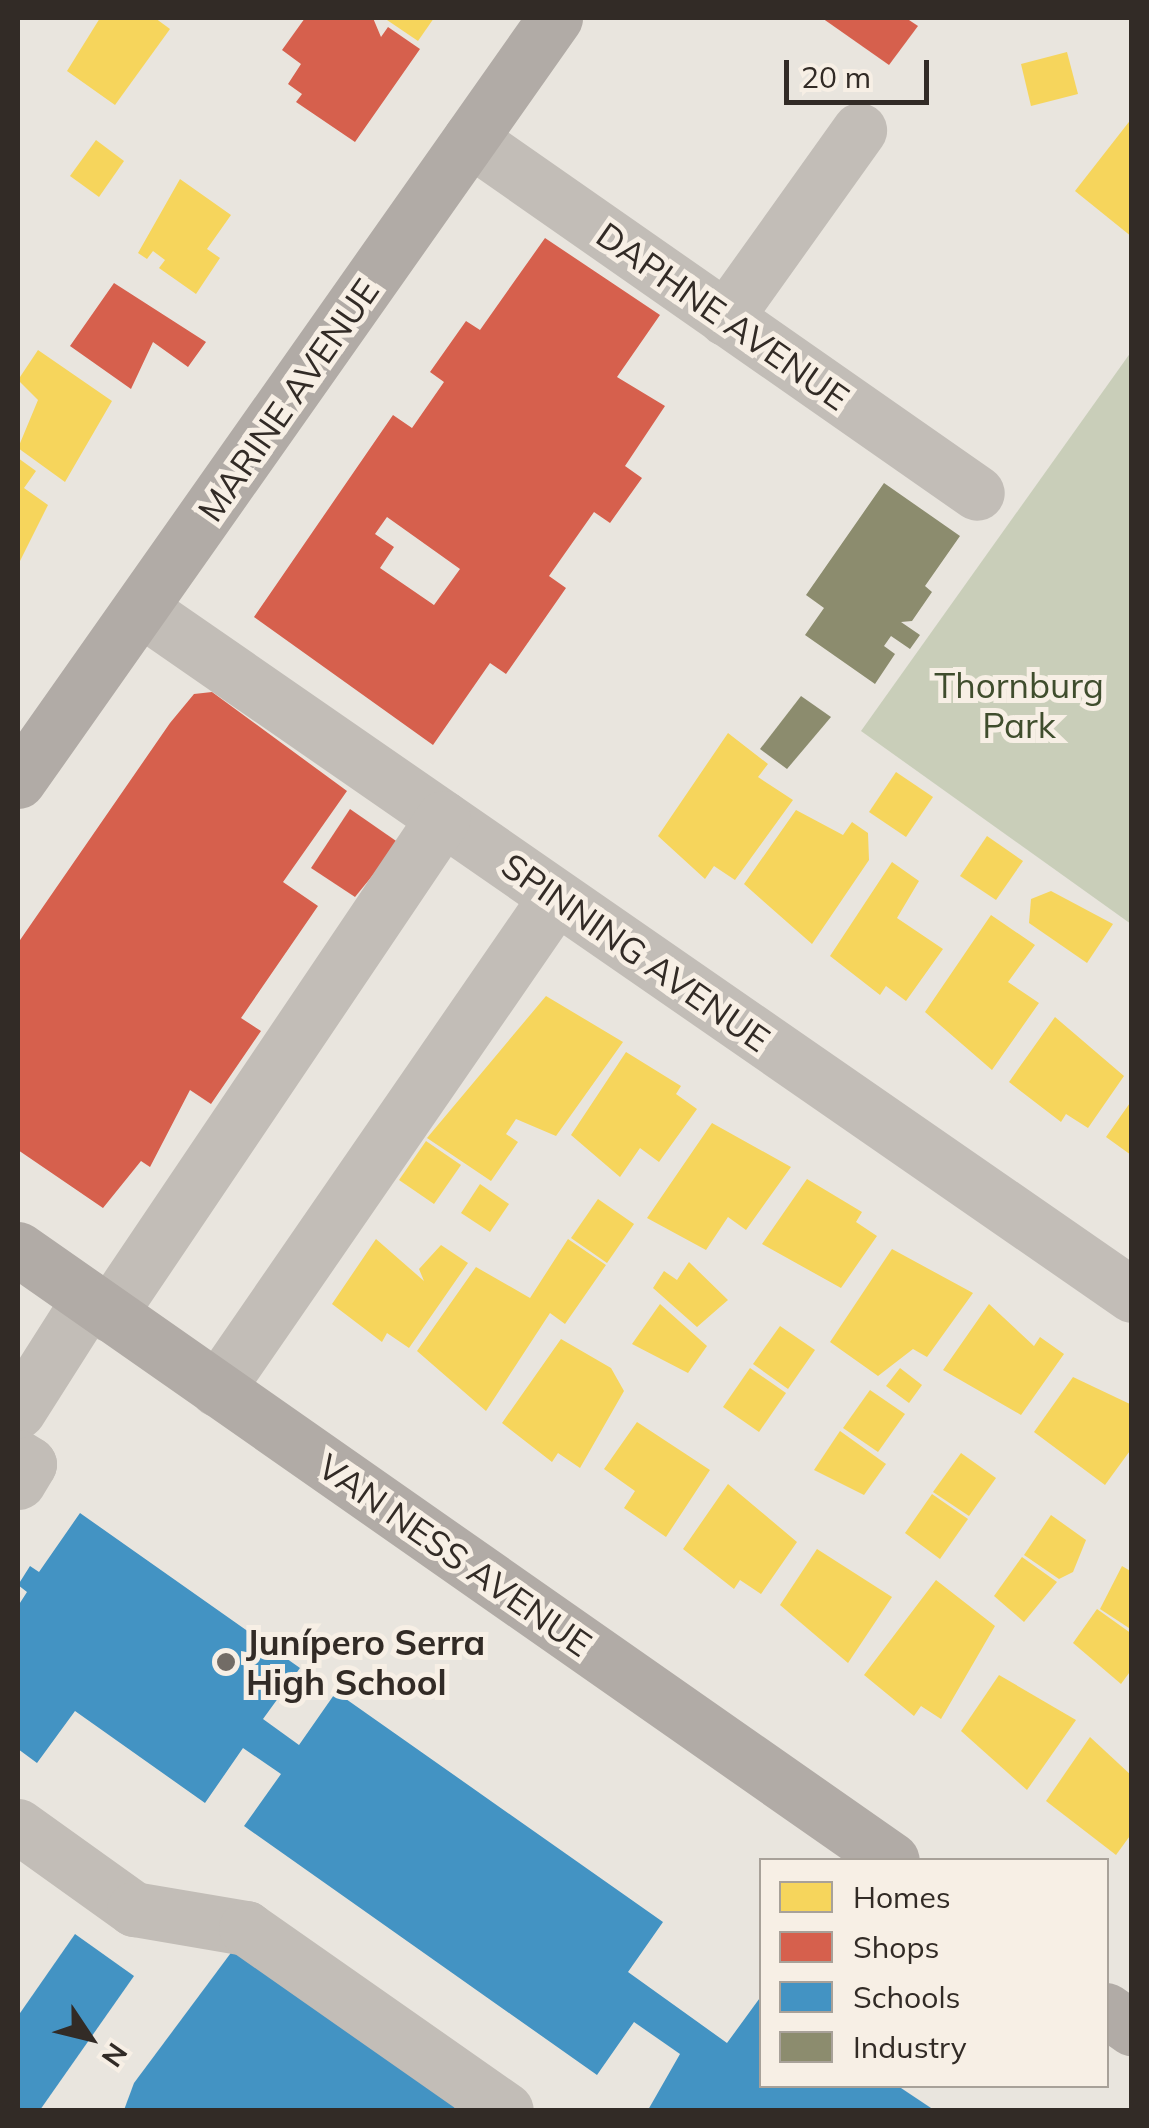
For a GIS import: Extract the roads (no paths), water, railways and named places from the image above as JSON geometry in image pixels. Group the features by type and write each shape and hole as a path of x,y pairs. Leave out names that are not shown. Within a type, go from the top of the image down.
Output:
{"main road":[{"name":"MARINE AVENUE","path":"18,781 555,18"},
{"name":"VAN NESS AVENUE","path":"18,1249 889,1858"},
{"path":"1109,2012 1132,2028"}],"street":[{"path":"726,318 859,130"},
{"name":"DAPHNE AVENUE","path":"470,139 976,494"},
{"name":"SPINNING AVENUE","path":"141,609 1132,1295"},
{"path":"18,1411 99,1306 442,818"},
{"path":"217,1389 556,897"},
{"path":"18,1457 29,1464 18,1482"},
{"path":"18,1826 134,1909 246,1928 506,2110"}],"place":[{"name":"Junípero Serra High School","path":"226,1662"}],"park label":[{"name":"Thornburg Park","path":"1019,705"}]}
